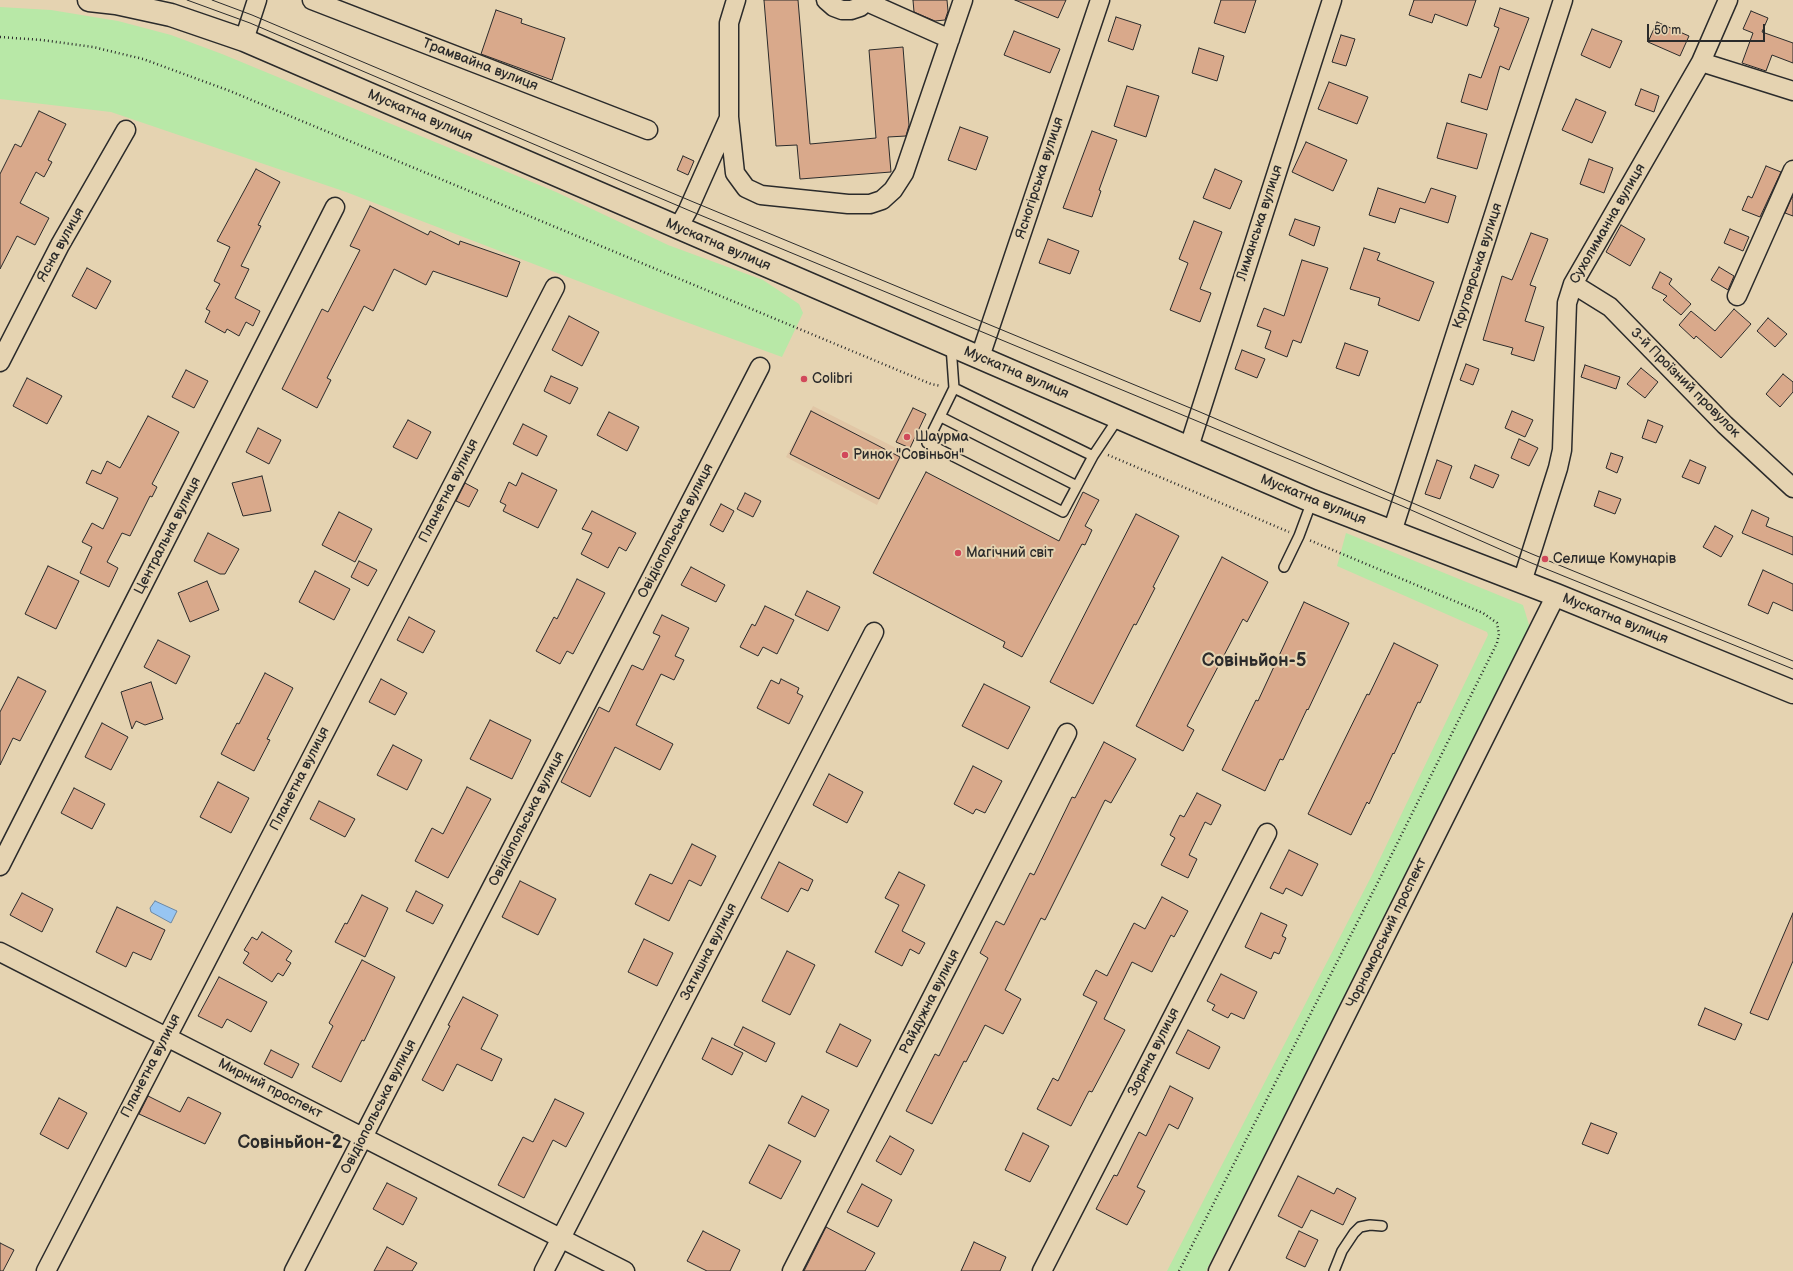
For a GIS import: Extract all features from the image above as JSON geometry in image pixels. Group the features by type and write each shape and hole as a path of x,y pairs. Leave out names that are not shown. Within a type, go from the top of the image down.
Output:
{"street":[{"name":"Мускатна вулиця","path":"89,0 116,3 171,15 244,40 951,346 980,356 1312,501 1556,595 1793,692"},
{"path":"244,40 257,0"},
{"name":"Трамвайна вулиця","path":"312,0 648,130"},
{"path":"736,0 729,23 729,116 735,173 746,188 761,195 848,204 870,204 882,200 893,190 904,173 963,0"},
{"path":"826,0 834,7 842,10 851,10 860,7 867,1 950,39"},
{"name":"Ясногірська вулиця","path":"980,356 1100,0"},
{"name":"Лиманська вулиця","path":"1189,447 1332,0"},
{"name":"Крутоярська вулиця","path":"1392,532 1563,0"},
{"name":"Сухолиманна вулиця","path":"1522,582 1558,468 1562,450 1567,303 1573,284 1701,62 1728,0"},
{"path":"1701,62 1793,91"},
{"path":"678,228 688,210 729,116"},
{"name":"Ясна вулиця","path":"0,362 60,245 126,130"},
{"path":"1737,296 1793,170"},
{"name":"Центральна вулиця","path":"0,866 335,207"},
{"name":"3-й Проїзний провулок","path":"1573,284 1610,307 1725,425 1793,488"},
{"name":"Планетна вулиця","path":"46,1271 555,286"},
{"name":"Овідіопольська вулиця","path":"294,1271 760,367"},
{"name":"Чорноморський проспект","path":"1218,1271 1556,595"},
{"name":"Затишна вулиця","path":"544,1271 874,632"},
{"name":"Райдужна вулиця","path":"792,1271 1067,733"},
{"name":"Зоряна вулиця","path":"1042,1271 1267,833"},
{"name":"Мирний проспект","path":"0,952 625,1271"}],"lane":[{"path":"951,346 954,388 927,443 1063,512 1094,453 1119,416"},
{"path":"954,388 1094,453"},
{"path":"941,417 1077,486"},
{"path":"1284,567 1299,536 1312,501"},
{"path":"1334,1271 1342,1251 1360,1227 1370,1225 1382,1226"}],"path":[{"path":"0,37 42,40 93,47 143,59 230,91 931,384 954,388"},
{"path":"1094,453 1299,536 1482,613 1497,623 1499,634 1497,643 1379,880 1180,1271"}],"shaded area":[{"name":"Ринок \"Совіньон\"","path":"813,406 904,452 877,505 786,457"}],"green space":[{"path":"0,7 51,10 118,21 171,35 222,54 556,192 668,245 763,280 799,304 803,313 782,357 664,314 346,192 111,112 0,99"},
{"path":"1346,533 1523,605 1530,628 1206,1271 1167,1271 1371,877 1488,635 1487,632 1337,566"}],"water":[{"path":"155,901 177,911 171,923 151,912 150,908"}],"building":[{"path":"764,0 798,0 810,144 876,138 869,50 903,47 909,125 906,136 888,137 891,172 800,179 797,145 776,146"},
{"path":"913,0 947,0 948,11 945,20 935,21 914,12"},
{"path":"1015,0 1066,0 1058,18"},
{"path":"1221,0 1256,0 1245,33 1214,23"},
{"path":"1414,0 1476,0 1467,26 1435,14 1432,23 1409,15"},
{"path":"1500,8 1529,18 1509,70 1500,66 1487,110 1461,102 1469,74 1481,78 1499,28 1494,26"},
{"path":"496,10 522,19 521,23 565,38 552,80 481,54"},
{"path":"1751,11 1768,18 1762,32 1793,43 1793,63 1772,55 1766,71 1742,63 1753,33 1743,29"},
{"path":"1116,17 1141,25 1133,50 1108,41"},
{"path":"1657,22 1689,36 1680,56 1648,42"},
{"path":"1592,29 1622,41 1610,68 1581,55"},
{"path":"1014,31 1060,49 1050,73 1004,55"},
{"path":"1341,35 1355,39 1346,66 1332,62"},
{"path":"1199,48 1224,56 1217,81 1192,73"},
{"path":"1329,82 1368,97 1357,124 1318,109"},
{"path":"1127,86 1159,96 1146,137 1114,126"},
{"path":"1641,89 1659,96 1654,112 1635,105"},
{"path":"1576,99 1606,112 1592,143 1562,130"},
{"path":"39,111 66,124 48,160 52,162 44,177 36,172 20,203 49,218 35,245 17,236 0,269 0,174 15,144 21,147"},
{"path":"1447,123 1487,134 1477,169 1437,158"},
{"path":"960,127 988,137 976,170 948,160"},
{"path":"1092,131 1117,140 1099,190 1101,191 1092,217 1063,208"},
{"path":"1306,142 1347,160 1333,191 1292,172"},
{"path":"683,156 694,161 688,175 677,170"},
{"path":"1589,159 1613,168 1604,193 1580,184"},
{"path":"1766,166 1781,172 1760,217 1742,210 1748,196 1752,198"},
{"path":"256,169 280,182 258,225 261,226 241,266 249,269 235,298 260,311 253,326 246,322 239,336 227,329 225,333 205,322 210,311 206,309 220,284 214,281 230,247 217,241"},
{"path":"1215,169 1242,181 1230,209 1203,198"},
{"path":"1378,188 1425,203 1431,188 1456,196 1448,223 1400,208 1395,223 1369,215"},
{"path":"1793,197 1793,216 1785,213"},
{"path":"370,206 428,235 430,231 459,245 460,241 520,262 507,297 433,271 426,285 394,269 373,311 364,306 327,378 331,380 317,408 282,389 322,309 328,312 360,250 350,246"},
{"path":"1295,219 1320,227 1314,246 1289,235"},
{"path":"1194,221 1222,232 1200,289 1211,293 1200,322 1170,310 1188,263 1179,259"},
{"path":"1621,225 1645,239 1630,266 1606,252"},
{"path":"1730,229 1749,237 1743,251 1724,243"},
{"path":"1531,233 1548,239 1530,285 1536,287 1525,321 1544,327 1534,361 1511,354 1513,348 1483,340 1502,276 1512,280"},
{"path":"1048,239 1079,251 1070,274 1039,263"},
{"path":"1364,248 1380,253 1377,260 1434,282 1419,321 1378,305 1380,298 1350,289"},
{"path":"1302,260 1328,268 1301,343 1293,340 1287,357 1265,348 1271,331 1257,326 1264,308 1284,316"},
{"path":"1719,267 1734,276 1728,290 1711,280"},
{"path":"87,268 111,281 96,309 72,296"},
{"path":"1660,272 1672,279 1669,284 1691,304 1681,315 1663,300 1667,296 1652,288"},
{"path":"1734,309 1751,324 1721,358 1696,336 1694,339 1679,325 1691,311 1715,331"},
{"path":"569,316 599,332 582,366 552,350"},
{"path":"1768,318 1787,334 1775,347 1757,331"},
{"path":"1345,343 1368,351 1359,376 1336,368"},
{"path":"1242,350 1265,359 1257,378 1235,369"},
{"path":"1466,364 1479,369 1473,385 1460,380"},
{"path":"1585,365 1620,377 1616,389 1581,377"},
{"path":"1641,368 1658,382 1645,398 1627,384"},
{"path":"186,370 208,381 194,408 172,397"},
{"path":"1783,374 1793,382 1793,392 1780,407 1766,394"},
{"path":"551,376 578,388 570,404 544,391"},
{"path":"27,378 62,396 47,424 13,406"},
{"path":"913,408 926,414 910,448 896,442"},
{"name":"Ринок \"Совіньон\"","path":"811,411 900,457 879,499 790,454"},
{"path":"1512,411 1533,420 1525,437 1505,428"},
{"path":"609,412 639,427 627,451 597,435"},
{"path":"148,416 179,432 152,484 157,487 152,497 150,496 130,536 122,533 107,562 118,568 109,587 80,573 92,547 82,542 92,523 103,529 118,498 86,483 92,470 101,474 107,461 120,468"},
{"path":"408,420 431,432 417,459 393,447"},
{"path":"1648,420 1663,426 1656,443 1642,438"},
{"path":"523,424 547,436 537,456 513,444"},
{"path":"258,428 281,440 269,464 246,452"},
{"path":"1519,439 1538,448 1529,466 1511,458"},
{"path":"1611,453 1623,457 1617,473 1606,468"},
{"path":"1437,460 1452,466 1440,499 1425,494"},
{"path":"1690,460 1706,467 1699,484 1682,477"},
{"path":"1475,465 1499,475 1493,488 1470,478"},
{"name":"Магічний світ","path":"926,472 1059,541 1083,492 1099,500 1085,526 1092,530 1085,545 1082,544 1022,657 1003,647 1005,642 873,573"},
{"path":"522,473 557,490 538,528 503,511 506,505 500,502 509,482 516,486"},
{"path":"262,476 271,511 243,516 232,483"},
{"path":"465,483 478,490 469,507 456,501"},
{"path":"1599,491 1621,499 1615,514 1594,506"},
{"path":"745,493 761,501 753,517 737,509"},
{"path":"721,504 734,511 723,532 710,525"},
{"path":"1752,510 1769,518 1766,526 1793,537 1793,555 1742,533"},
{"path":"592,511 636,533 626,551 619,547 608,568 581,554 592,533 582,529"},
{"path":"339,512 372,529 355,562 322,545"},
{"path":"1136,514 1179,536 1153,587 1155,588 1136,625 1134,624 1093,704 1050,682"},
{"path":"1715,526 1733,536 1721,557 1703,547"},
{"path":"208,533 239,549 225,574 220,574 194,561"},
{"path":"1222,557 1268,582 1247,622 1243,619 1187,726 1194,730 1183,751 1136,726"},
{"path":"359,561 377,570 368,586 351,577"},
{"path":"48,566 79,581 56,629 25,614"},
{"path":"691,567 725,585 716,602 681,585"},
{"path":"1763,570 1793,584 1793,611 1773,602 1768,614 1748,605"},
{"path":"315,571 350,589 334,620 299,602"},
{"path":"577,579 605,593 573,654 567,651 560,664 536,651 554,617 557,619"},
{"path":"207,581 219,610 190,622 178,593"},
{"path":"807,591 840,607 828,631 795,615"},
{"path":"1304,602 1349,623 1283,760 1280,759 1265,791 1222,770 1256,700 1258,701"},
{"path":"765,606 794,620 777,654 763,647 758,656 740,647 752,624 755,626"},
{"path":"662,615 689,628 675,656 684,660 674,680 661,674 636,725 673,744 660,770 615,747 590,797 561,782 599,707 609,712 632,665 643,670 660,636 653,633"},
{"path":"409,617 435,631 423,653 397,640"},
{"path":"158,640 190,656 176,684 144,667"},
{"path":"1394,643 1438,665 1420,703 1418,702 1369,804 1367,802 1351,835 1308,814 1367,694 1369,695"},
{"path":"265,673 293,688 267,739 270,740 254,771 221,754 237,723 239,724"},
{"path":"18,677 46,691 20,741 13,738 0,765 0,712"},
{"path":"381,679 407,693 395,715 369,702"},
{"path":"781,679 799,688 797,693 803,696 789,724 757,708 771,680 779,684"},
{"path":"151,682 163,719 145,725 136,721 132,729 121,692"},
{"path":"984,684 1030,707 1008,749 962,726"},
{"path":"490,720 531,740 512,779 470,759"},
{"path":"102,723 128,737 111,770 85,757"},
{"path":"1104,742 1136,759 1111,803 1105,800 1045,920 1041,918 1005,990 1021,999 1003,1034 985,1025 966,1062 964,1061 932,1124 906,1111 935,1054 939,1056 988,958 980,953 996,921 1004,925 1030,873 1034,875 1072,797 1075,798"},
{"path":"393,745 422,760 407,790 377,775"},
{"path":"973,766 1002,781 985,813 976,809 973,814 954,804"},
{"path":"829,774 863,792 847,823 813,805"},
{"path":"218,782 249,798 231,833 200,817"},
{"path":"467,787 491,799 448,878 415,861 432,828 443,834"},
{"path":"74,788 105,804 92,829 61,813"},
{"path":"1197,793 1221,805 1211,825 1205,822 1189,855 1197,859 1188,878 1161,865 1175,838 1170,835 1180,815 1184,817"},
{"path":"319,801 355,819 345,837 310,819"},
{"path":"692,844 716,856 701,886 689,880 669,921 635,904 650,874 672,884"},
{"path":"1289,850 1318,864 1302,896 1286,888 1283,894 1270,888"},
{"path":"779,862 813,880 808,891 801,888 788,912 761,898"},
{"path":"899,872 925,885 902,931 925,943 919,954 910,949 902,966 875,952 899,905 885,898"},
{"path":"520,881 556,899 538,935 502,917"},
{"path":"416,891 443,905 433,924 406,911"},
{"path":"22,893 53,909 42,932 10,915"},
{"path":"362,895 388,908 365,957 335,942 345,923 347,924"},
{"path":"1162,897 1188,911 1174,937 1171,935 1152,972 1132,962 1104,1019 1125,1030 1092,1092 1089,1091 1071,1126 1037,1109 1053,1078 1058,1081 1097,1002 1083,995 1096,970 1107,976 1134,923 1145,929"},
{"path":"117,907 165,930 151,960 133,952 126,967 96,952"},
{"path":"1261,913 1287,925 1282,936 1286,938 1279,954 1274,952 1271,959 1245,947"},
{"path":"1793,913 1793,961 1768,1020 1750,1013"},
{"path":"262,932 292,951 286,960 291,963 283,976 278,973 272,982 243,963 249,953 244,950 252,937 257,940"},
{"path":"644,939 673,953 657,986 628,972"},
{"path":"787,951 815,965 790,1015 762,1001"},
{"path":"362,960 395,977 364,1041 362,1040 341,1082 312,1067 333,1026 329,1023"},
{"path":"1221,974 1257,992 1244,1019 1231,1013 1228,1018 1212,1010 1215,1005 1207,1001"},
{"path":"219,977 267,1002 251,1032 227,1019 222,1028 198,1016"},
{"path":"463,997 498,1015 481,1049 502,1059 492,1081 457,1064 443,1091 422,1080"},
{"path":"1705,1008 1742,1024 1735,1040 1698,1025"},
{"path":"840,1024 871,1040 857,1067 826,1052"},
{"path":"743,1027 775,1043 766,1062 734,1045"},
{"path":"1188,1030 1220,1047 1209,1069 1176,1053"},
{"path":"712,1038 743,1053 732,1075 702,1059"},
{"path":"271,1050 299,1064 292,1078 264,1064"},
{"path":"1170,1086 1193,1098 1178,1129 1169,1124 1137,1187 1145,1191 1127,1225 1096,1209 1114,1175 1117,1176 1139,1132 1146,1136"},
{"path":"148,1096 180,1112 188,1097 221,1113 205,1144 139,1114"},
{"path":"802,1096 829,1110 815,1137 788,1123"},
{"path":"59,1098 87,1113 68,1149 40,1134"},
{"path":"555,1099 584,1113 566,1147 553,1140 524,1198 498,1185 523,1137 533,1142"},
{"path":"1591,1123 1617,1133 1608,1154 1582,1144"},
{"path":"1023,1133 1049,1146 1030,1182 1005,1170"},
{"path":"890,1136 914,1150 901,1175 876,1161"},
{"path":"769,1145 801,1161 781,1199 749,1183"},
{"path":"1298,1176 1334,1194 1337,1188 1356,1198 1343,1225 1311,1210 1302,1228 1278,1216"},
{"path":"387,1183 417,1198 403,1225 373,1209"},
{"path":"862,1184 892,1200 878,1227 847,1212"},
{"path":"826,1227 875,1253 865,1271 804,1271"},
{"path":"703,1231 740,1250 730,1271 707,1271 687,1261"},
{"path":"1299,1231 1318,1240 1305,1267 1286,1258"},
{"path":"974,1242 1006,1257 1000,1271 961,1271"},
{"path":"0,1243 14,1250 3,1271 0,1271"},
{"path":"387,1247 417,1263 412,1271 374,1271"}],"tram line":[{"path":"187,0 250,23 688,210 1402,506 1529,562 1793,669"},
{"path":"212,0 252,15 691,201 1200,412 1532,554 1793,661"}],"place":[{"name":"Colibri","path":"804,379"},
{"name":"Шаурма","path":"907,437"},
{"name":"Ринок \"Совіньон\"","path":"845,455"},
{"name":"Магічний світ","path":"958,553"},
{"name":"Селище Комунарів","path":"1545,559"}],"district":[{"name":"Совіньйон-5","path":"1254,661"},
{"name":"Совіньйон-2","path":"290,1143"}]}
